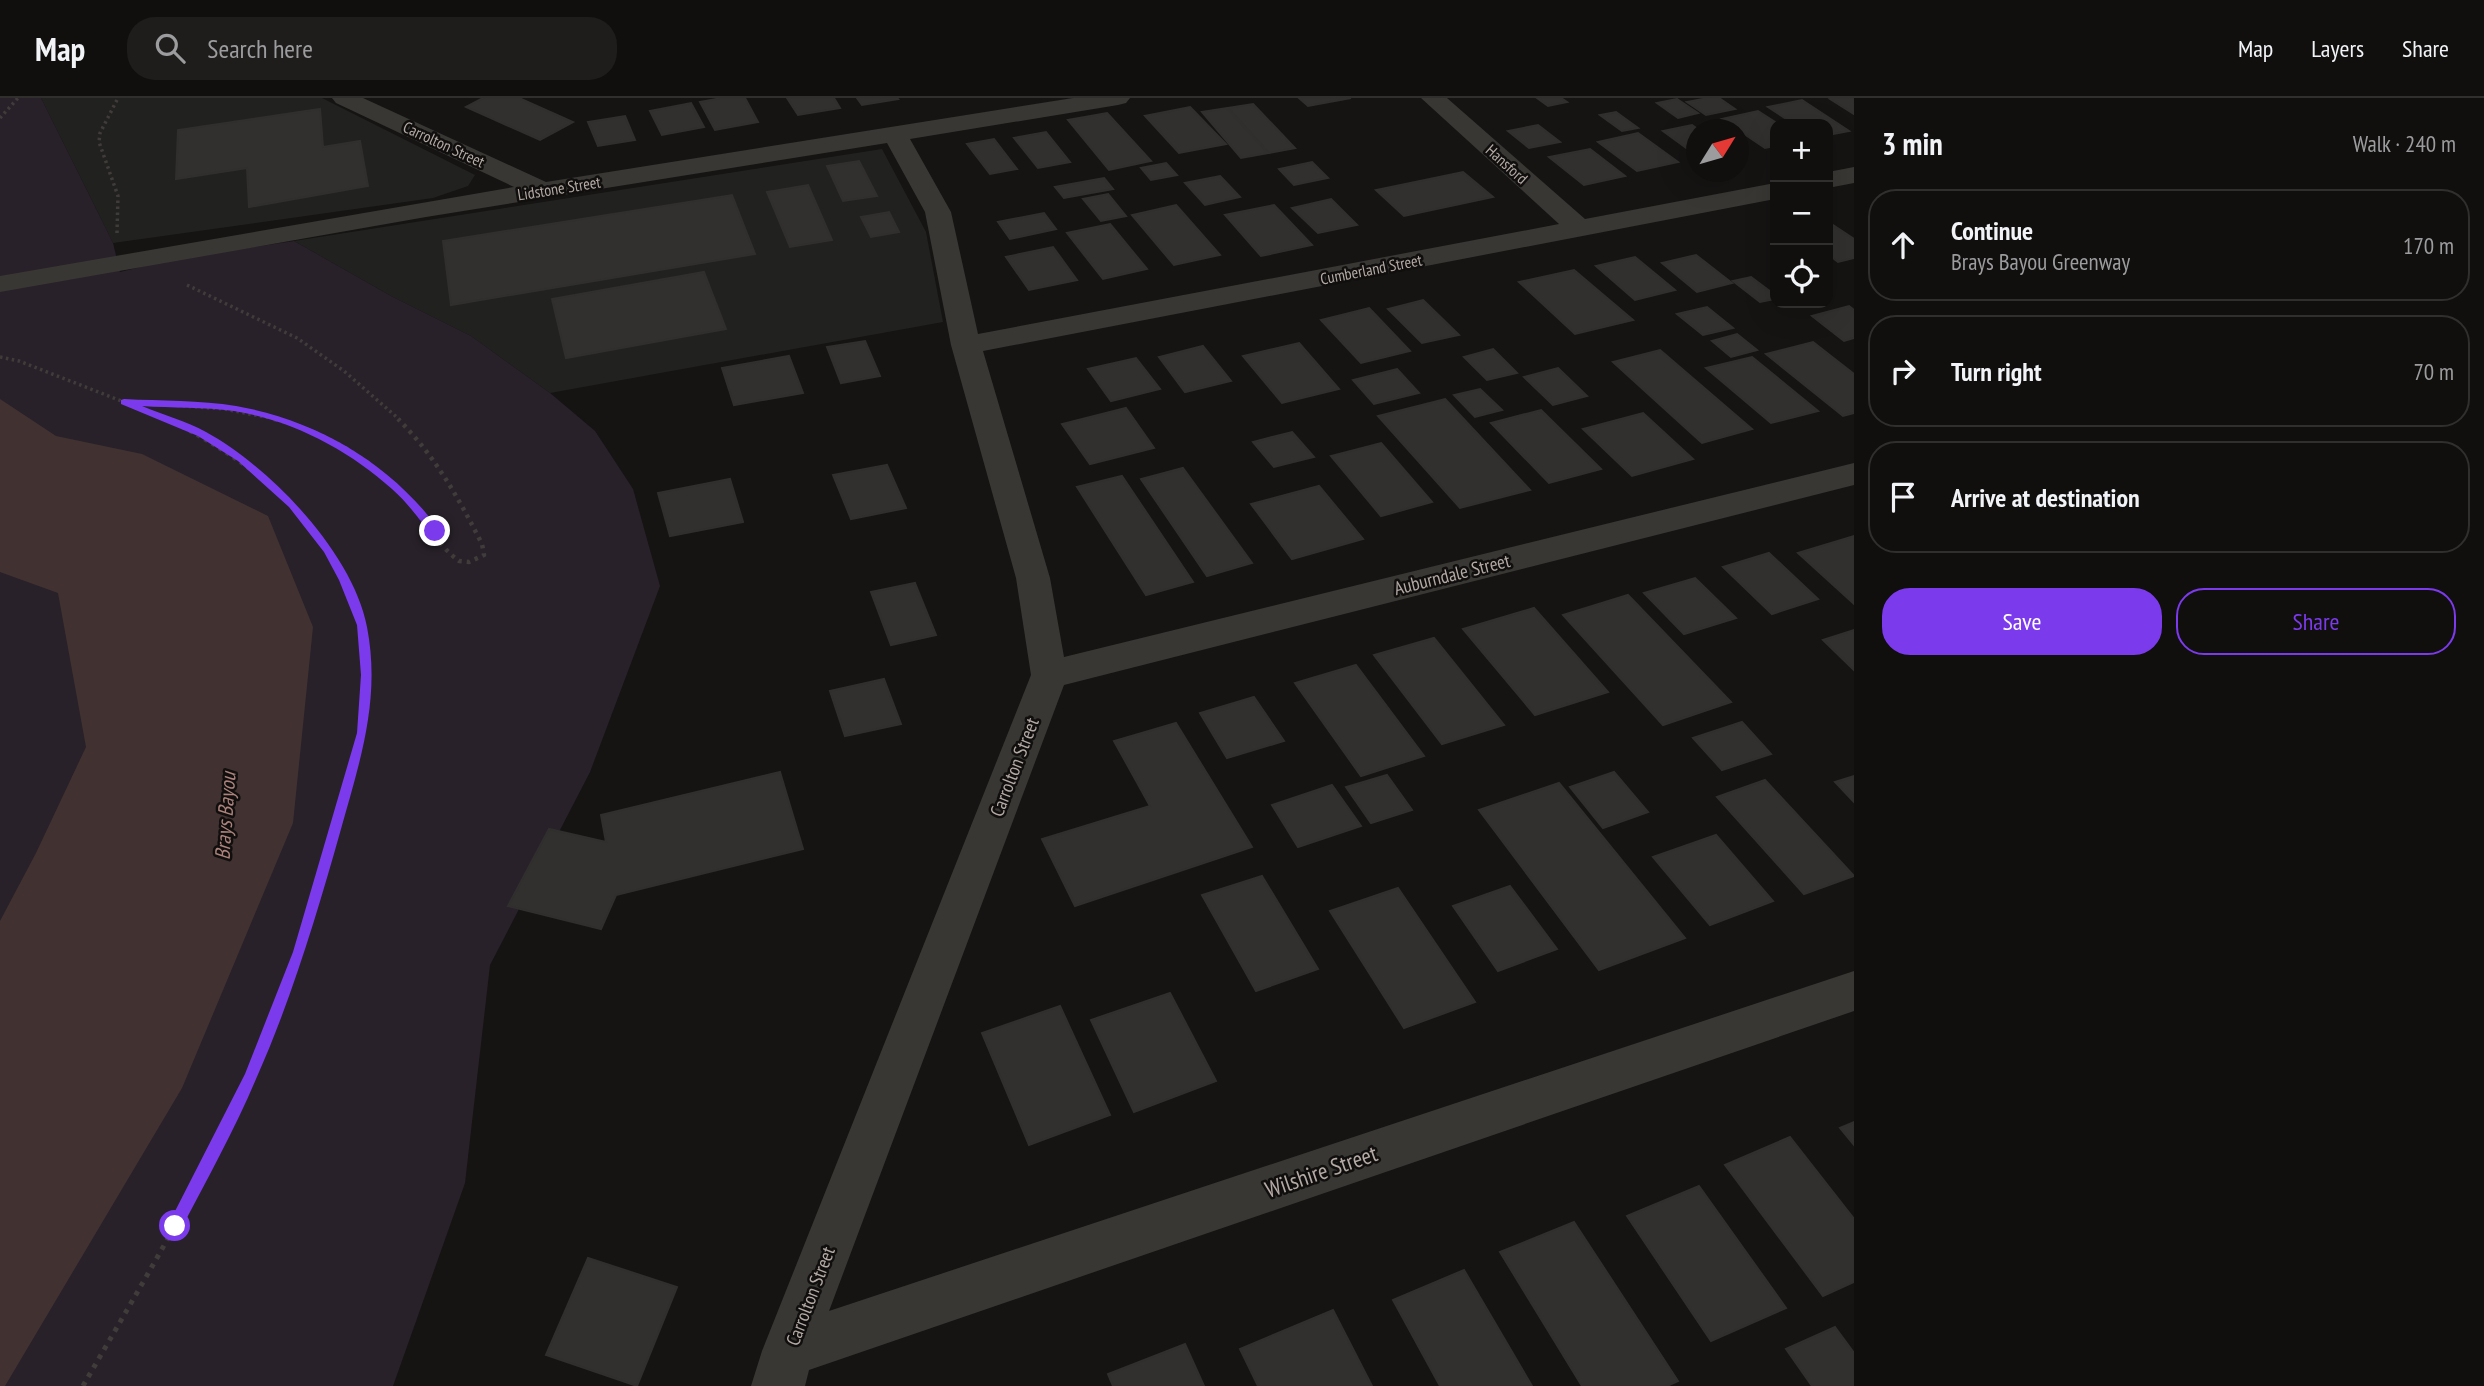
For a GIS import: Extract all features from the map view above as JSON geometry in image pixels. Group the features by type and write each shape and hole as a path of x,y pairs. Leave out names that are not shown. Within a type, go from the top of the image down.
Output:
{"street":[{"name":"Carrolton Street","path":"344,98 544,191"},
{"name":"Lidstone Street","path":"0,284 544,191 1118,98"},
{"name":"Hansford","path":"1433,98 1581,230"},
{"path":"895,135 938,212 966,345 1033,578 1049,674"},
{"path":"1833,179 1854,175"},
{"name":"Cumberland Street","path":"966,345 1770,192"},
{"name":"Auburndale Street","path":"1049,674 1854,474"},
{"name":"Carrolton Street","path":"783,1368 1049,674"},
{"name":"Wilshire Street","path":"783,1368 1854,991"}],"path":[{"path":"0,118 18,98"},
{"path":"118,98 100,132 99,142 118,197 117,240 137,260 167,273 209,298 275,326 346,372 392,412 444,473 482,544 484,555 462,563 452,557 435,531 397,488 358,456 279,418 234,408 124,402"},
{"path":"0,357 19,361 201,433 241,458 293,505 327,550 344,580 362,625 366,675 362,733 300,952 250,1077 175,1226 83,1386"}],"shaded area":[{"path":"0,98 41,98 113,243 120,272 169,260 294,241 391,296 471,336 550,393 595,431 633,489 660,586 590,772 490,965 465,1183 393,1386 0,1386"},
{"path":"41,98 322,98 475,175 468,186 433,198 113,243"},
{"path":"882,149 926,232 943,322 550,393 471,336 391,296 294,241"}],"water":[{"name":"Brays Bayou","path":"0,399 56,436 142,454 268,516 313,627 293,823 182,1088 5,1386 0,1386 0,921 36,853 86,747 58,593 0,572"}],"building":[{"path":"483,98 519,98 573,122 540,140 466,107"},
{"path":"745,98 758,122 715,130 700,102"},
{"path":"787,98 834,98 840,108 798,115"},
{"path":"857,98 897,98 898,99 862,105"},
{"path":"1299,98 1351,98 1308,106"},
{"path":"1537,98 1561,98 1567,102 1548,106"},
{"path":"1719,98 1735,109 1706,115 1687,102"},
{"path":"1834,98 1854,98 1854,114 1830,99"},
{"path":"1677,99 1698,113 1678,118 1657,103"},
{"path":"1802,100 1831,119 1786,119 1768,107"},
{"path":"691,103 704,127 662,135 650,111"},
{"path":"1253,104 1295,148 1269,153 1228,108"},
{"path":"1190,107 1226,144 1179,153 1145,116"},
{"path":"1227,108 1268,153 1241,158 1202,112"},
{"path":"320,109 323,147 360,141 368,186 249,207 247,168 176,179 178,130"},
{"path":"1758,111 1770,119 1770,147 1765,148 1749,137 1749,119 1722,119"},
{"path":"1616,112 1638,128 1622,131 1600,115"},
{"path":"1107,113 1151,161 1109,170 1068,120"},
{"path":"625,116 635,140 598,146 588,122"},
{"path":"1833,120 1849,131 1833,134"},
{"path":"1538,125 1560,142 1529,148 1508,131"},
{"path":"1686,126 1686,148 1663,131"},
{"path":"1046,132 1070,162 1038,168 1014,138"},
{"path":"1638,133 1678,162 1637,171 1598,142"},
{"path":"994,139 1017,169 990,174 967,144"},
{"path":"1590,149 1625,176 1584,185 1549,157"},
{"path":"859,161 877,196 843,201 827,166"},
{"path":"1312,162 1328,178 1294,185 1279,169"},
{"path":"1166,163 1177,175 1151,180 1141,168"},
{"path":"1463,172 1493,197 1404,216 1376,190"},
{"path":"1220,176 1240,197 1205,205 1185,183"},
{"path":"1104,178 1113,189 1064,198 1055,187"},
{"path":"808,185 832,240 790,247 767,192"},
{"path":"1108,194 1126,216 1101,221 1083,199"},
{"path":"732,195 755,254 451,305 443,241"},
{"path":"1331,199 1357,225 1318,233 1292,208"},
{"path":"1176,205 1220,255 1174,265 1132,215"},
{"path":"1274,205 1312,245 1261,256 1225,215"},
{"path":"889,212 899,232 871,237 861,217"},
{"path":"1044,213 1056,229 1010,239 998,222"},
{"path":"1110,224 1147,269 1103,279 1067,233"},
{"path":"1833,225 1854,239 1854,258 1838,262 1833,258"},
{"path":"1053,247 1077,280 1029,290 1006,257"},
{"path":"1696,255 1732,283 1697,292 1662,263"},
{"path":"1635,257 1675,290 1635,300 1596,266"},
{"path":"1574,270 1633,320 1575,334 1519,282"},
{"path":"704,272 726,329 566,358 552,299"},
{"path":"1751,277 1770,291 1770,300 1760,302 1733,281"},
{"path":"1423,300 1459,335 1422,343 1388,309"},
{"path":"1849,306 1854,310 1854,338 1844,341 1812,316"},
{"path":"1707,307 1733,328 1703,335 1677,314"},
{"path":"1369,308 1410,351 1361,363 1321,320"},
{"path":"1737,334 1757,350 1731,357 1712,341"},
{"path":"865,341 880,376 841,383 827,347"},
{"path":"1813,342 1854,374 1854,413 1843,416 1766,354"},
{"path":"1299,343 1339,389 1282,403 1243,356"},
{"path":"1203,346 1231,381 1185,392 1159,357"},
{"path":"1493,349 1517,373 1487,380 1464,357"},
{"path":"1660,350 1752,429 1702,443 1613,362"},
{"path":"789,356 803,393 734,405 722,368"},
{"path":"1752,357 1818,411 1771,423 1706,368"},
{"path":"1136,358 1160,389 1111,401 1088,369"},
{"path":"1558,368 1587,396 1553,405 1524,377"},
{"path":"1397,369 1419,393 1374,404 1353,380"},
{"path":"1480,389 1502,410 1475,417 1454,395"},
{"path":"1445,399 1530,490 1460,508 1378,416"},
{"path":"1126,408 1154,448 1090,464 1062,424"},
{"path":"1541,410 1601,469 1549,483 1491,423"},
{"path":"1643,413 1693,459 1632,476 1583,429"},
{"path":"1292,432 1314,457 1274,467 1253,442"},
{"path":"1381,443 1432,502 1381,516 1331,456"},
{"path":"887,465 906,508 851,519 833,475"},
{"path":"1183,468 1252,563 1207,576 1141,479"},
{"path":"1122,476 1193,582 1146,595 1077,487"},
{"path":"730,479 743,522 670,536 658,493"},
{"path":"1319,486 1363,539 1292,559 1251,504"},
{"path":"1854,536 1854,604 1798,553"},
{"path":"1769,553 1818,599 1772,614 1723,567"},
{"path":"1695,578 1736,618 1684,634 1644,593"},
{"path":"915,583 936,635 891,645 871,592"},
{"path":"1628,595 1731,702 1663,725 1563,615"},
{"path":"1534,608 1608,692 1535,715 1463,629"},
{"path":"1854,630 1854,670 1823,640"},
{"path":"1434,638 1504,725 1442,744 1374,655"},
{"path":"1356,665 1424,756 1361,776 1295,683"},
{"path":"884,679 901,724 845,736 830,691"},
{"path":"1254,697 1284,741 1227,758 1200,713"},
{"path":"1742,722 1771,754 1722,770 1693,738"},
{"path":"1176,723 1252,847 1075,906 1042,839 1150,806 1114,741"},
{"path":"780,772 803,849 616,895 601,929 508,906 549,829 606,842 601,815"},
{"path":"1614,772 1648,812 1603,828 1570,787"},
{"path":"1387,775 1412,810 1371,823 1346,787"},
{"path":"1854,776 1854,802 1835,782"},
{"path":"1765,780 1854,876 1804,894 1717,797"},
{"path":"1559,783 1685,938 1599,970 1479,810"},
{"path":"1332,785 1361,826 1298,847 1272,805"},
{"path":"1716,835 1773,901 1710,925 1653,857"},
{"path":"1262,876 1318,969 1256,991 1202,895"},
{"path":"1510,886 1557,949 1498,971 1453,906"},
{"path":"1398,888 1475,1002 1404,1028 1330,911"},
{"path":"1170,993 1216,1081 1134,1112 1091,1020"},
{"path":"1060,1006 1110,1115 1029,1145 982,1033"},
{"path":"1854,1122 1854,1145 1840,1128"},
{"path":"1790,1137 1854,1219 1854,1282 1823,1296 1725,1165"},
{"path":"1699,1186 1786,1308 1711,1341 1627,1216"},
{"path":"1574,1222 1678,1381 1667,1386 1582,1386 1500,1252"},
{"path":"588,1258 677,1287 637,1386 546,1355"},
{"path":"1464,1270 1532,1386 1440,1386 1393,1300"},
{"path":"1333,1310 1372,1386 1258,1386 1240,1349"},
{"path":"1835,1327 1854,1353 1854,1386 1812,1386 1786,1349"},
{"path":"1185,1344 1204,1386 1113,1386 1108,1374"}],"route":[{"path":"175,1226 250,1077 300,952 362,733 366,675 362,625 344,580 327,550 293,505 241,458 201,433 124,402 234,408 279,418 358,456 397,488 435,531"}]}
